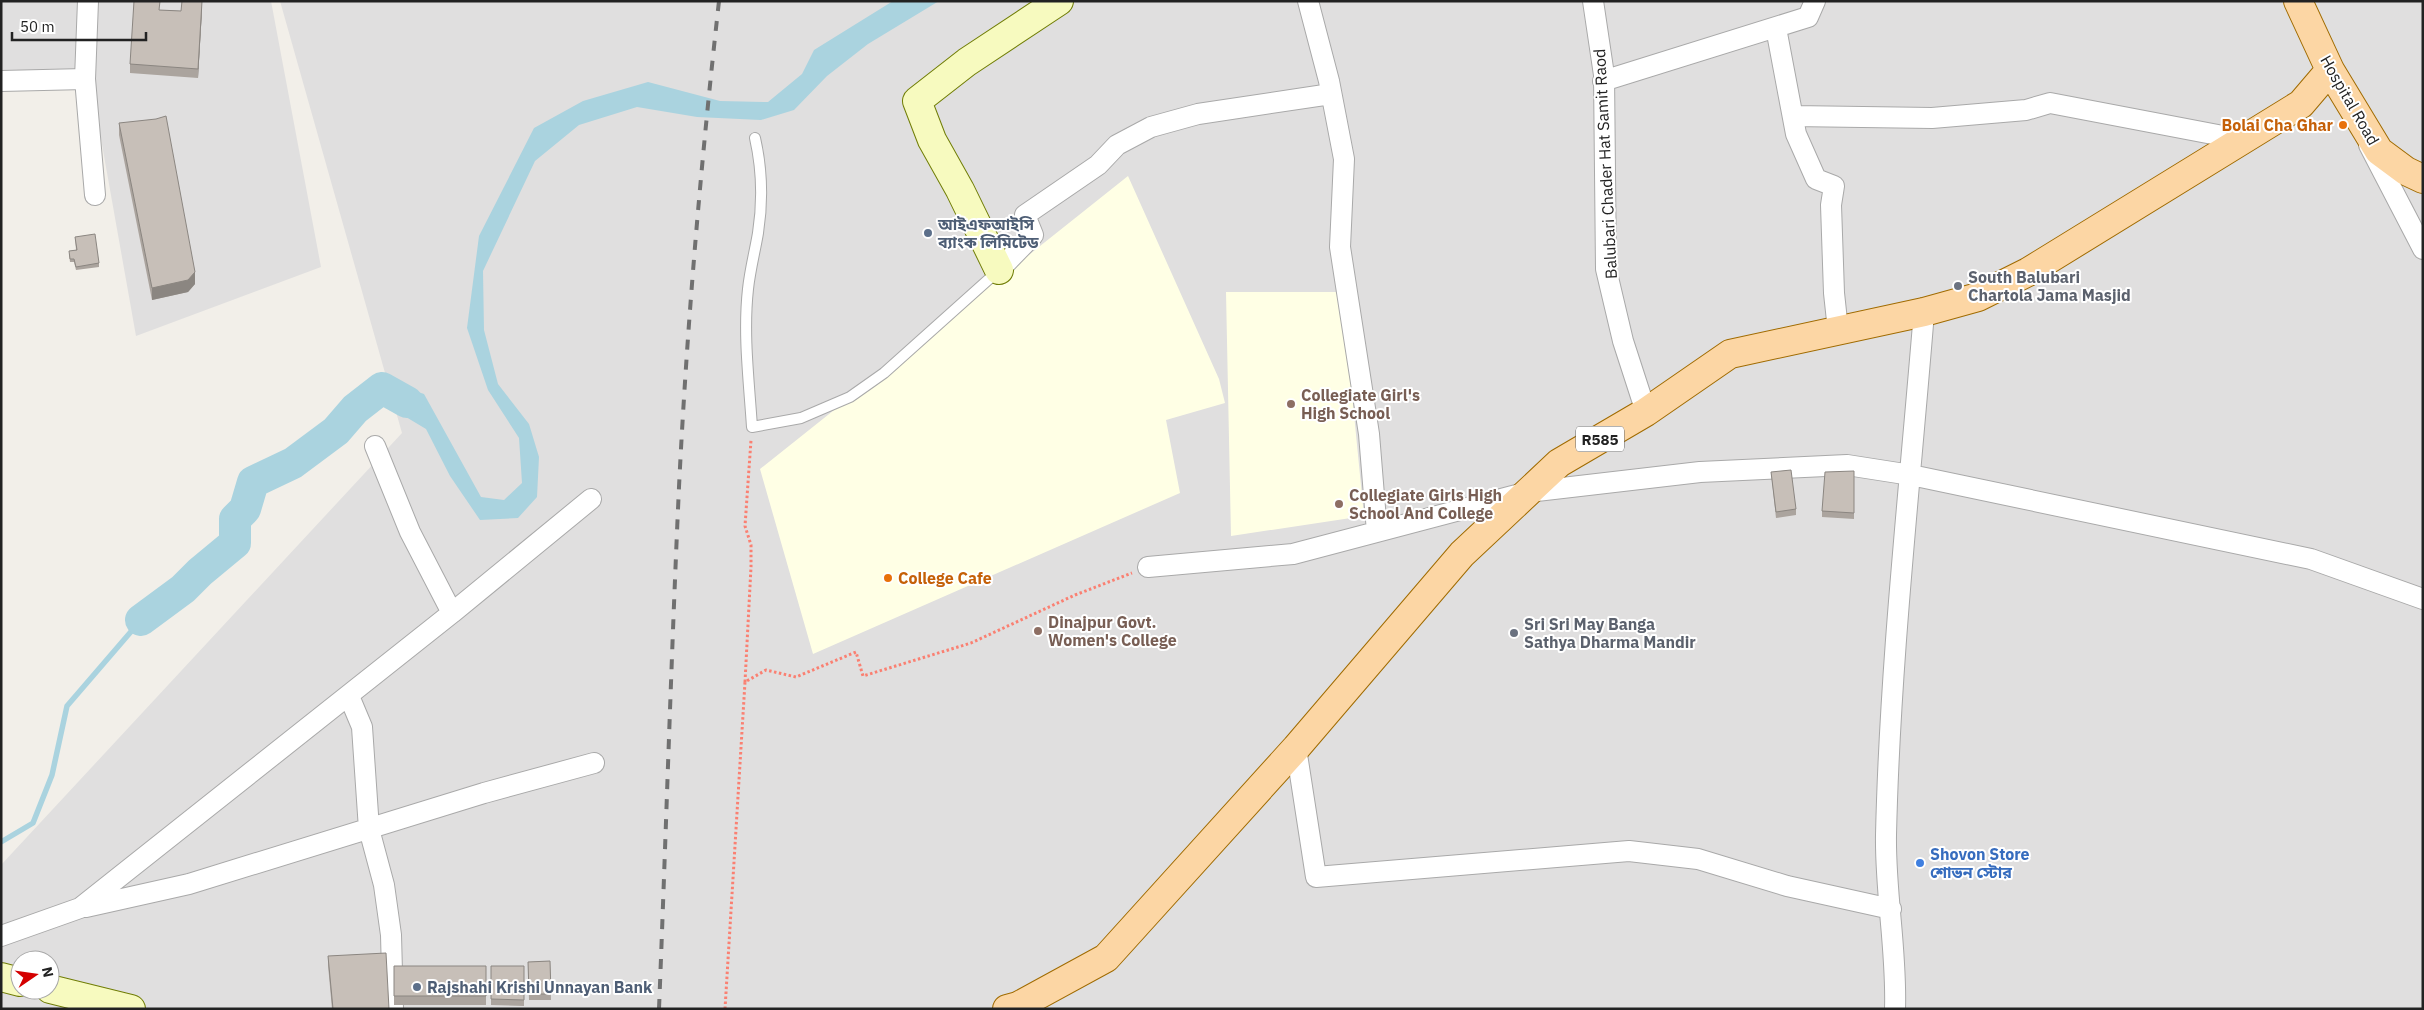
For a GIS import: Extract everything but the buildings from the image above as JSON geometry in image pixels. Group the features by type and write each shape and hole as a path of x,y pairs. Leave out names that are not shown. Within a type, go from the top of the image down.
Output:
{"main road":[{"name":"Hospital Road","path":"2298,1 2330,70 2379,151 2406,170 2423,179"},
{"name":"R585","path":"1007,1009 1018,1006 1106,958 1296,748 1462,554 1559,463 1646,412 1730,354 1924,312 1978,297 2028,272 2302,104 2330,70"}],"street":[{"path":"88,1 85,79 96,195"},
{"path":"1058,1 967,62 917,101 932,140 960,190 999,270 1033,235 1025,215 1098,165 1117,145 1151,127 1198,114 1331,94"},
{"path":"1308,1 1331,94 1344,159 1340,247 1369,434 1376,532"},
{"name":"Balubari Chader Hat Samit Raod","path":"1593,1 1603,81 1606,269 1623,341 1646,412"},
{"path":"1603,81 1808,17 1815,1"},
{"path":"1776,28 1796,134 1816,179 1834,186 1831,205 1834,293 1838,330"},
{"path":"2330,70 2423,249"},
{"path":"1,81 85,79"},
{"path":"1792,116 1932,118 2026,110 2050,103 2244,140"},
{"path":"1895,1009 1896,976 1886,838 1890,722 1924,312"},
{"path":"375,446 410,532 452,613"},
{"path":"1148,567 1293,554 1528,492 1700,472 1847,465 1911,475 2311,559 2423,599"},
{"path":"80,908 452,613 591,499"},
{"path":"348,696 362,727 369,829 384,885 391,935 393,1009"},
{"path":"1296,748 1316,877 1629,851 1698,859 1787,886 1891,909"},
{"path":"1,936 80,908 189,884 484,792 594,763"},
{"path":"60,991 131,1009"}],"lane":[{"path":"755,138 760,158 762,190 759,231 748,289 746,335 752,426 801,418 850,397 884,373 999,270"}],"path":[{"path":"725,1009 751,567 751,545 745,526 752,426"},
{"path":"745,682 766,670 796,677 856,652 863,676 971,643 1075,594 1148,567"}],"shaded area":[{"path":"1,1 271,1 321,267 136,336 90,77 1,84"},
{"path":"280,1 2423,1 2423,1009 1,1009 1,865 402,433"},
{"path":"1128,176 1219,379 1225,403 1166,420 1180,493 813,654 760,469"},
{"name":"Collegiate Girl's High School","path":"1226,292 1342,292 1364,516 1231,536"}],"water":[{"path":"893,1 939,1 868,44 827,76 794,110 761,120 697,117 637,107 579,125 535,161 483,271 484,330 498,384 529,424 539,457 537,497 518,518 480,520 450,476 426,429 396,411 389,382 424,394 481,497 504,500 522,483 519,438 488,390 467,328 479,236 534,128 583,101 648,82 720,101 768,102 802,74 814,50"}],"waterway":[{"path":"141,620 183,589 235,543 235,519 245,509 253,482 293,463 336,431 355,409 382,388 407,402"},
{"path":"1,842 33,823 52,775 67,706 141,620"}],"railway":[{"path":"659,1009 682,426 695,244 719,1"}],"place":[{"name":"Bolai Cha Ghar","path":"2343,125"},
{"name":"আইএফআইসি ব্যাংক লিমিটেড","path":"928,233"},
{"name":"South Balubari Chartola Jama Masjid","path":"1958,286"},
{"name":"Collegiate Girl's High School","path":"1291,404"},
{"name":"Collegiate Girls High School And College","path":"1339,504"},
{"name":"College Cafe","path":"888,578"},
{"name":"Dinajpur Govt. Women's College","path":"1038,631"},
{"name":"Sri Sri May Banga Sathya Dharma Mandir","path":"1514,633"},
{"name":"Shovon Store শোভন স্টোর","path":"1920,863"},
{"name":"Rajshahi Krishi Unnayan Bank","path":"417,987"}]}
